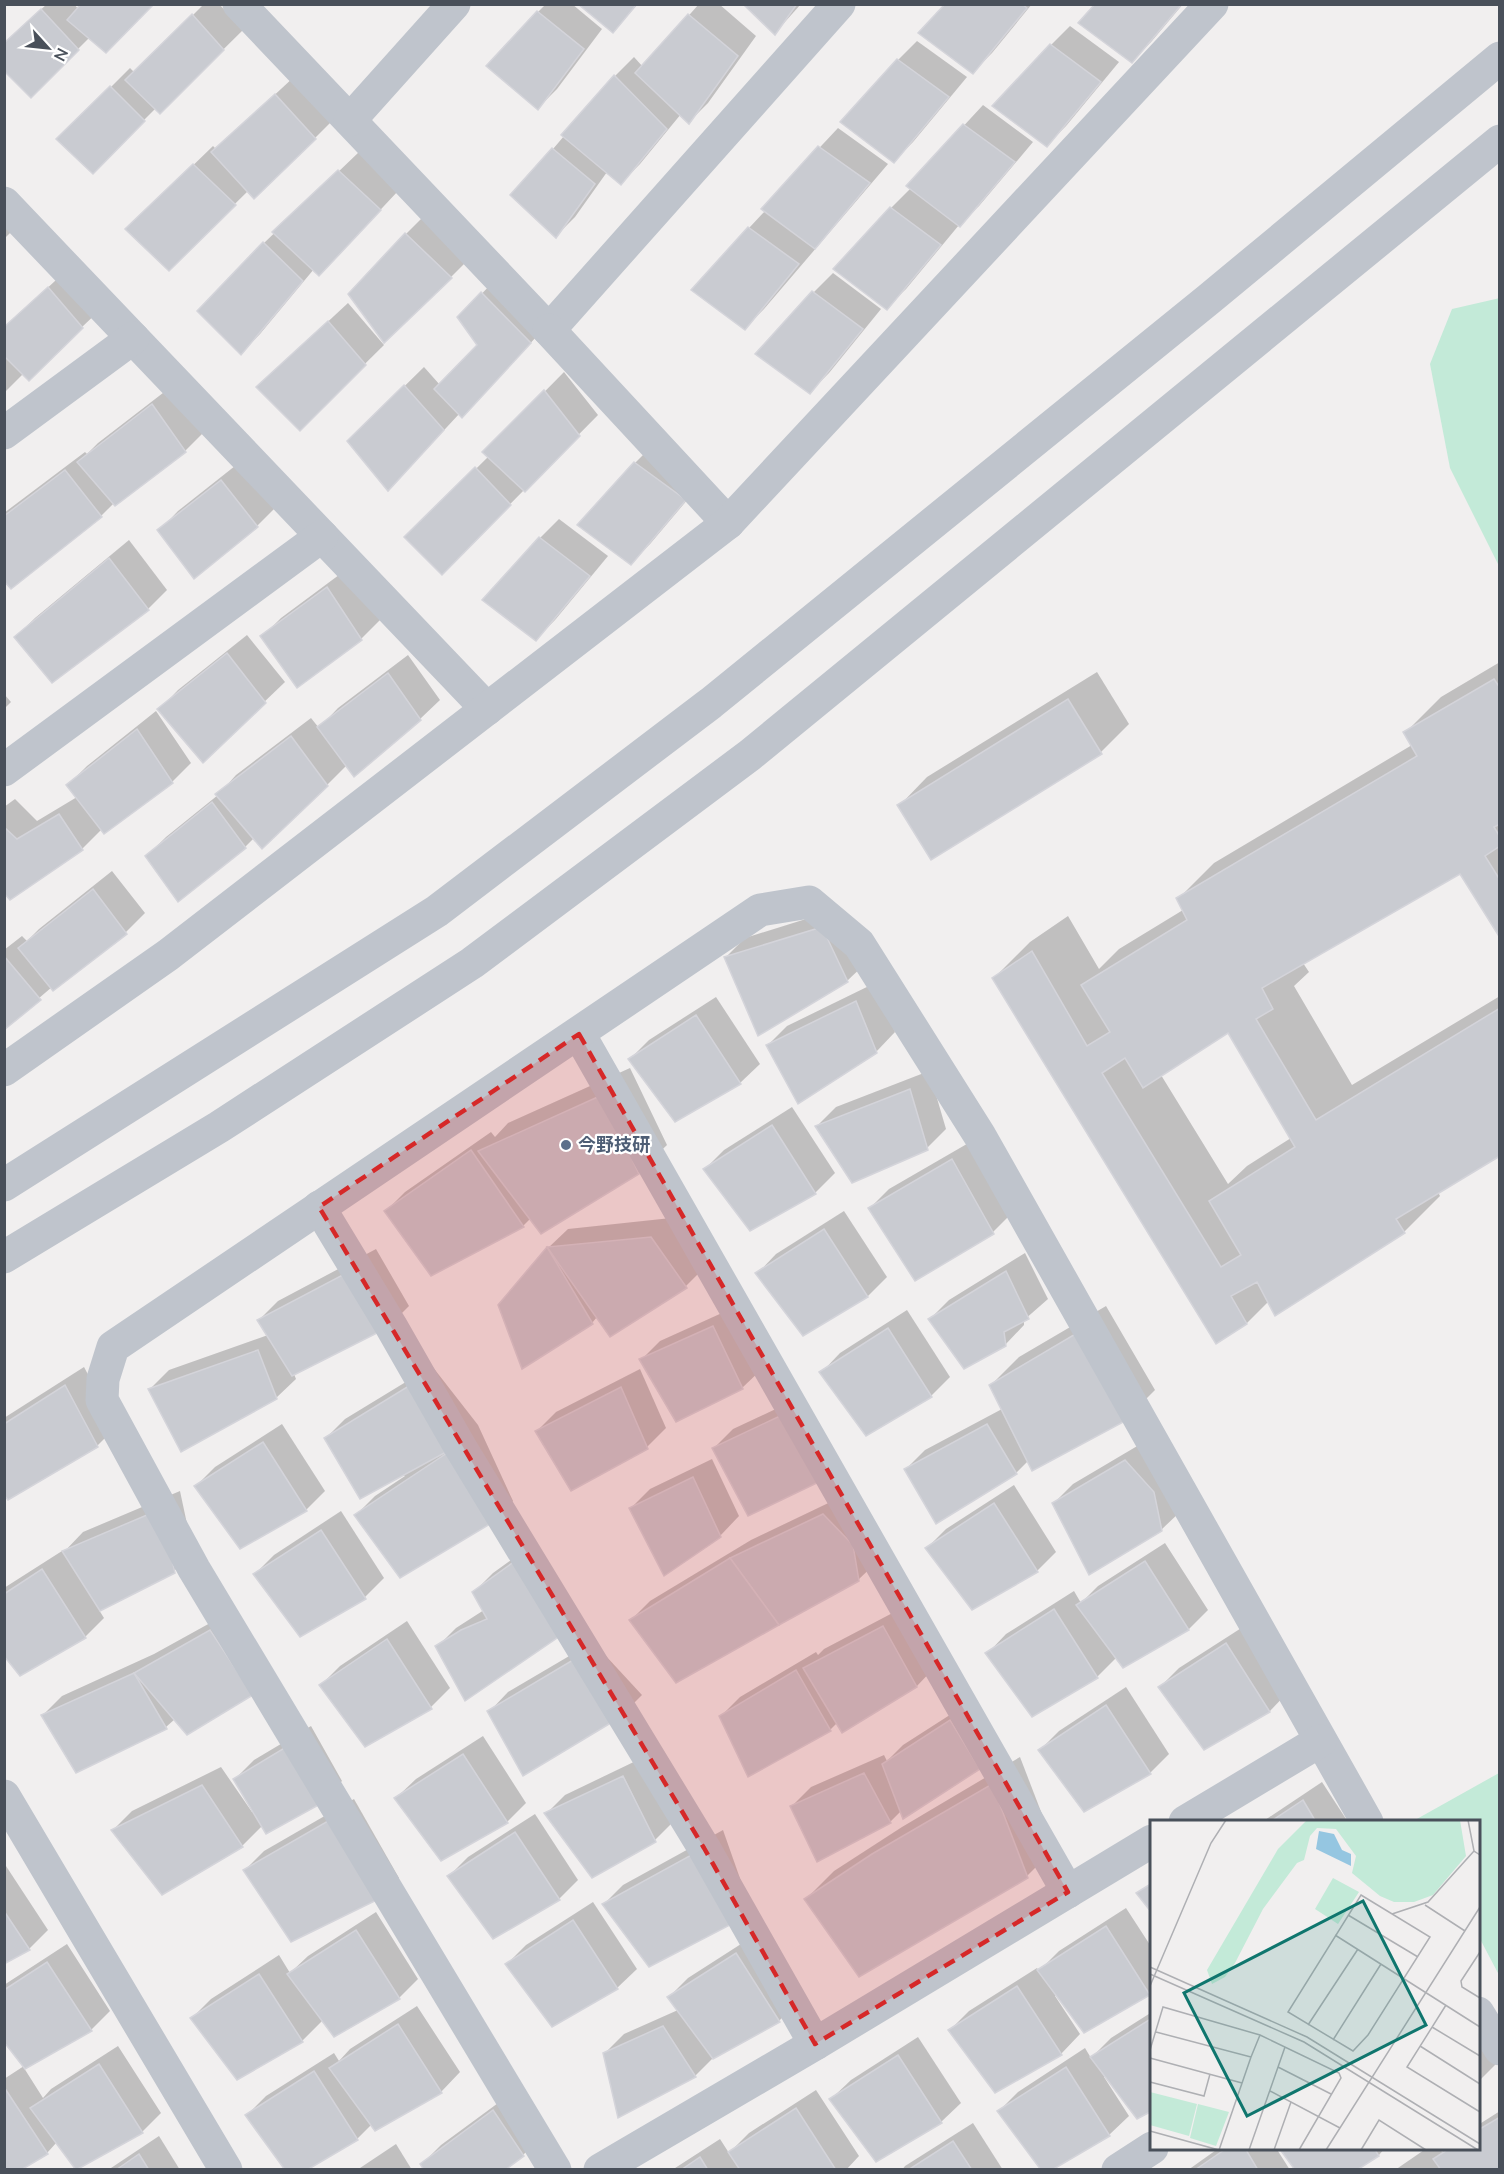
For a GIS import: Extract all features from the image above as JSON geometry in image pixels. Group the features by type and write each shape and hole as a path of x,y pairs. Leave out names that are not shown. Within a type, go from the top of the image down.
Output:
{"street":[{"path":"238,4 549,330 729,523"},
{"path":"350,120 454,4"},
{"path":"549,330 839,4"},
{"path":"4,1070 168,955 729,523 1212,4"},
{"path":"4,1185 437,911 466,890 711,703 1200,307 1500,58"},
{"path":"4,1257 219,1127 482,956 750,755 1500,141"},
{"path":"4,203 487,710"},
{"path":"4,433 133,338"},
{"path":"4,770 322,536"},
{"path":"555,2169 194,1569 102,1400 103,1379 113,1347 760,910 809,902 859,944 980,1136 1366,1820"},
{"path":"579,1034 1068,1892"},
{"path":"319,1207 459,1445 704,1848 815,2044"},
{"path":"1187,1820 1320,1741"},
{"path":"4,1796 226,2169"},
{"path":"600,2169 815,2044 1150,1842"},
{"path":"1480,2015 1500,2049"},
{"path":"1118,2169 1150,2149"}],"highlighted area":[{"path":"579,1034 1068,1892 815,2044 704,1848 319,1207"}],"green space":[{"path":"1500,298 1499,566 1450,468 1430,364 1452,309"},
{"path":"1499,1773 1499,1975 1480,1939 1480,1820 1415,1820"}],"building":[{"path":"81,4 154,4 106,53 67,20"},
{"path":"578,4 637,4 613,33"},
{"path":"743,4 797,4 775,35"},
{"path":"945,4 1022,4 1027,8 973,74 918,33"},
{"path":"1095,4 1182,4 1132,63 1078,23"},
{"path":"41,9 79,50 31,98 4,71 4,43"},
{"path":"537,11 584,49 538,110 486,66"},
{"path":"192,14 224,50 160,114 125,80"},
{"path":"688,14 738,56 689,124 635,73"},
{"path":"1050,44 1101,82 1047,147 992,106"},
{"path":"897,59 949,97 894,163 840,122"},
{"path":"614,75 667,129 621,185 561,135"},
{"path":"110,86 145,121 93,174 56,139"},
{"path":"275,94 316,139 254,199 211,152"},
{"path":"963,124 1015,162 960,227 906,186"},
{"path":"818,146 870,183 815,249 761,209"},
{"path":"552,148 595,184 556,238 510,195"},
{"path":"193,164 236,205 169,271 125,229"},
{"path":"338,170 381,210 319,276 272,232"},
{"path":"890,207 941,245 887,310 833,269"},
{"path":"748,227 799,264 745,330 691,290"},
{"path":"405,233 452,278 384,343 348,294"},
{"path":"263,242 303,281 241,355 197,311"},
{"path":"48,287 83,328 29,381 4,356 4,327"},
{"path":"812,291 863,329 810,394 755,354"},
{"path":"481,292 531,343 462,418 434,389 477,345 457,317"},
{"path":"328,321 366,365 300,431 256,387"},
{"path":"404,385 444,430 388,491 347,441"},
{"path":"544,390 580,436 525,492 482,452"},
{"path":"152,404 186,452 115,506 77,462"},
{"path":"634,462 686,500 631,565 577,525"},
{"path":"475,467 511,505 442,575 404,537"},
{"path":"65,470 102,517 11,589 4,581 4,516"},
{"path":"221,480 258,527 194,579 157,530"},
{"path":"539,537 590,576 536,641 482,600"},
{"path":"109,558 149,610 52,683 14,637"},
{"path":"327,587 362,640 297,688 260,636"},
{"path":"227,653 266,703 203,763 157,709"},
{"path":"388,673 421,720 354,777 317,727"},
{"path":"1494,679 1500,688 1500,824 1494,827 1500,837 1500,846 1485,856 1500,880 1500,938 1460,874 1262,988 1273,1009 1256,1019 1316,1120 1500,1008 1500,1156 1396,1219 1405,1233 1275,1316 1257,1282 1231,1296 1247,1324 1216,1344 992,978 1032,951 1087,1046 1110,1032 1081,985 1187,920 1176,898 1417,756 1403,732","holes":["1228,1033 1295,1147 1209,1201 1241,1255 1221,1267 1102,1073 1125,1058 1143,1088"]},
{"path":"1068,699 1102,754 931,860 897,805"},
{"path":"137,729 173,783 104,834 66,785"},
{"path":"291,736 328,786 262,849 215,794"},
{"path":"212,802 246,848 178,902 145,856"},
{"path":"59,814 83,850 10,900 4,893 4,827 17,839"},
{"path":"93,889 127,934 53,991 18,948"},
{"path":"822,927 848,982 758,1036 724,957"},
{"path":"4,956 41,1000 4,1030"},
{"path":"856,1001 877,1053 798,1104 766,1045"},
{"path":"696,1015 741,1084 675,1122 628,1059"},
{"path":"910,1089 928,1150 852,1183 815,1126"},
{"path":"602,1095 639,1174 541,1234 478,1151"},
{"path":"772,1125 816,1194 750,1231 703,1169"},
{"path":"471,1150 524,1227 431,1276 384,1211"},
{"path":"952,1159 994,1234 915,1281 868,1208"},
{"path":"824,1229 868,1297 803,1336 755,1273"},
{"path":"651,1237 687,1288 610,1337 547,1247"},
{"path":"547,1247 593,1324 522,1369 498,1305"},
{"path":"356,1268 391,1326 292,1376 257,1320"},
{"path":"1006,1271 1029,1319 1004,1332 1006,1346 964,1369 928,1319"},
{"path":"713,1326 743,1389 676,1422 639,1359"},
{"path":"888,1328 932,1397 866,1436 819,1372"},
{"path":"1077,1333 1127,1420 1032,1471 989,1385"},
{"path":"258,1350 277,1399 181,1452 148,1389"},
{"path":"412,1384 459,1445 360,1499 324,1438"},
{"path":"65,1385 98,1447 8,1500 4,1495 4,1424"},
{"path":"621,1387 648,1449 571,1491 535,1431"},
{"path":"780,1416 817,1483 748,1516 712,1448"},
{"path":"987,1424 1017,1474 936,1524 904,1469"},
{"path":"263,1442 307,1511 240,1549 194,1486"},
{"path":"459,1445 495,1521 400,1578 354,1515"},
{"path":"1125,1460 1154,1492 1162,1531 1089,1575 1052,1503"},
{"path":"693,1477 721,1537 664,1576 629,1508"},
{"path":"994,1503 1038,1572 972,1610 925,1548"},
{"path":"161,1509 175,1573 100,1611 62,1551"},
{"path":"823,1514 853,1545 859,1581 779,1625 730,1558"},
{"path":"321,1530 366,1599 300,1637 253,1574"},
{"path":"730,1558 779,1625 676,1683 629,1620"},
{"path":"515,1561 560,1636 465,1701 435,1646 461,1630 487,1619 472,1592"},
{"path":"1145,1561 1189,1630 1123,1668 1076,1605"},
{"path":"42,1569 86,1638 20,1676 4,1656 4,1594"},
{"path":"1054,1609 1098,1678 1032,1717 985,1653"},
{"path":"883,1626 917,1687 842,1733 803,1668"},
{"path":"210,1630 253,1695 187,1735 134,1673"},
{"path":"387,1639 432,1709 365,1747 319,1685"},
{"path":"1226,1643 1270,1712 1204,1750 1158,1687"},
{"path":"573,1660 624,1715 523,1776 487,1711"},
{"path":"796,1670 831,1731 748,1777 719,1716"},
{"path":"134,1673 167,1729 76,1773 41,1715"},
{"path":"1106,1705 1151,1774 1084,1812 1038,1750"},
{"path":"950,1720 980,1769 903,1819 882,1764"},
{"path":"291,1744 324,1802 266,1834 233,1779"},
{"path":"463,1754 508,1823 441,1861 394,1798"},
{"path":"864,1773 891,1823 817,1862 790,1806"},
{"path":"623,1776 656,1842 592,1878 544,1813"},
{"path":"992,1784 1028,1878 859,1977 804,1899 872,1854"},
{"path":"202,1785 243,1847 162,1895 111,1830"},
{"path":"1303,1800 1315,1820 1273,1820"},
{"path":"335,1817 381,1898 291,1942 243,1870"},
{"path":"515,1832 560,1900 493,1939 447,1876"},
{"path":"704,1848 730,1925 649,1967 602,1904"},
{"path":"1150,1884 1150,1910 1136,1893"},
{"path":"4,1911 30,1950 4,1964"},
{"path":"573,1920 618,1989 552,2027 505,1964"},
{"path":"1106,1926 1150,1995 1084,2033 1037,1970"},
{"path":"356,1930 400,1999 334,2037 287,1974"},
{"path":"736,1953 780,2022 713,2059 667,1997"},
{"path":"47,1962 92,2031 25,2069 4,2042 4,1990"},
{"path":"259,1974 303,2042 237,2080 190,2018"},
{"path":"1017,1986 1062,2055 995,2093 948,2030"},
{"path":"1150,2019 1150,2112 1137,2119 1090,2057"},
{"path":"398,2024 442,2093 375,2131 329,2068"},
{"path":"663,2026 696,2077 618,2118 603,2053"},
{"path":"898,2055 942,2123 876,2162 829,2099"},
{"path":"99,2064 143,2133 76,2170 30,2108"},
{"path":"1066,2067 1110,2136 1052,2170 1041,2170 997,2111"},
{"path":"314,2071 358,2140 307,2170 285,2170 245,2115"},
{"path":"4,2087 48,2154 21,2170 4,2170"},
{"path":"796,2108 836,2170 740,2170 728,2152"},
{"path":"493,2110 524,2156 505,2170 424,2170 420,2164"},
{"path":"1500,2117 1500,2170 1441,2170 1433,2159 1447,2150 1480,2150 1480,2129"},
{"path":"953,2141 972,2170 908,2170"},
{"path":"1224,2150 1246,2150 1258,2170 1195,2170"},
{"path":"1280,2150 1375,2150 1379,2156 1357,2170 1295,2170"},
{"path":"139,2154 149,2170 116,2170"},
{"path":"700,2157 708,2170 681,2170"}],"place":[{"name":"今野技研","path":"566,1145"}]}
